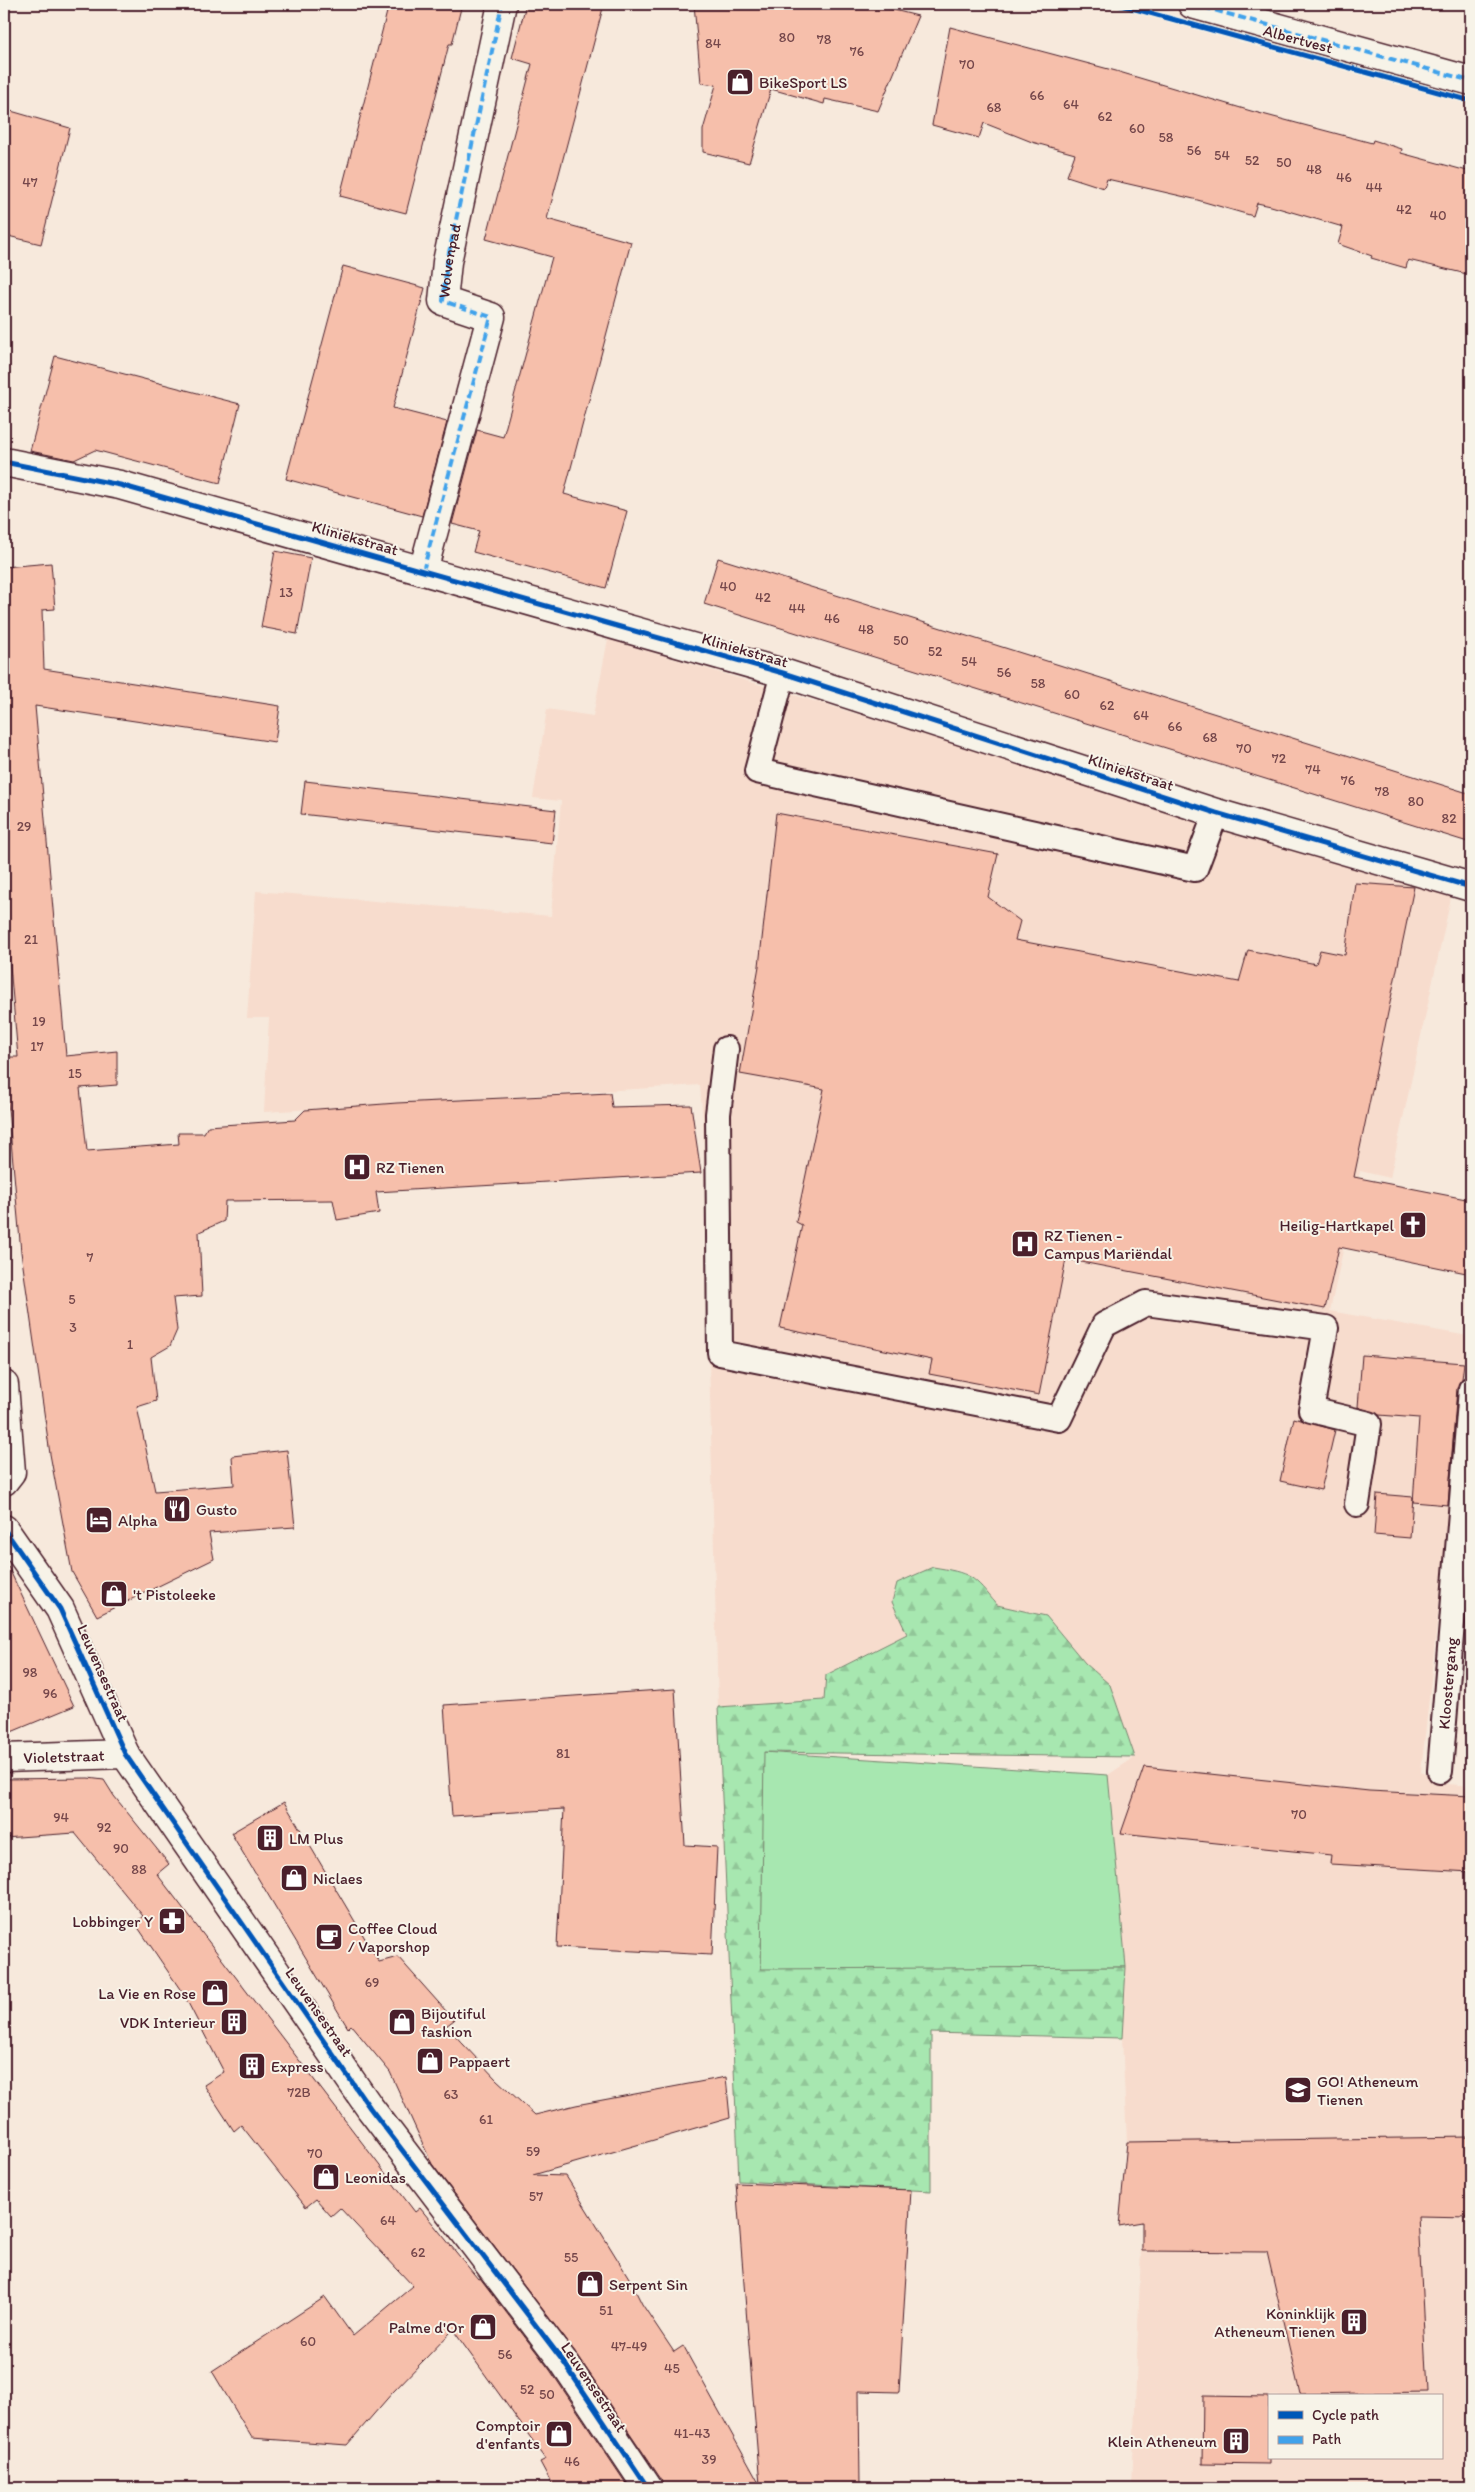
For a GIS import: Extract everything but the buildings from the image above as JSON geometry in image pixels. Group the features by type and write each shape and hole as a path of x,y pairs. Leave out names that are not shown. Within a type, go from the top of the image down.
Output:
{"street":[{"name":"Wolvenpad","path":"423,571 491,317 443,300 447,262 502,4"},
{"name":"Albertvest","path":"1192,4 1471,81"},
{"name":"Kliniekstraat","path":"4,462 120,485 783,674 1216,813 1471,887"},
{"path":"4,1385 11,1472 4,1481"},
{"name":"Leuvensestraat","path":"4,1529 60,1609 125,1754 370,2108 563,2361 648,2488"},
{"name":"Violetstraat","path":"4,1758 125,1754"}],"lane":[{"path":"783,674 757,772 1195,869 1216,813"},
{"path":"726,1049 718,1114 720,1353 1059,1419 1104,1325 1146,1302 1326,1328 1311,1410 1369,1424 1357,1504"},
{"name":"Kloostergang","path":"1440,1771 1471,1389"}],"shaded area":[{"name":"RZ Tienen - Campus Mariëndal","path":"608,639 1452,893 1390,1178 1360,1171 1330,1311 1468,1336 1421,1772 1448,1784 1471,1786 1471,2488 1132,2488 1142,2222 1119,2226 1127,2142 1122,2038 1126,1967 1108,1775 1135,1757 1110,1685 1085,1663 1046,1616 996,1605 978,1582 961,1571 933,1567 897,1583 892,1602 907,1634 826,1675 824,1700 718,1707 703,1122 700,1085 264,1112 269,1018 247,1018 256,891 551,916 561,801 533,798 547,709 593,716"}],"green space":[{"path":"933,1567 956,1571 970,1577 982,1587 997,1605 1046,1616 1085,1663 1110,1685 1135,1757 764,1752 761,1969 1126,1967 1122,2038 931,2033 931,2191 739,2181 718,1707 824,1700 826,1675 907,1634 892,1602 897,1583"},
{"path":"763,1752 1108,1775 1126,1967 761,1970"}],"marked path":[{"path":"423,571 491,317 443,301 447,262 502,4"},
{"path":"1192,4 1471,81"}],"cycle path":[{"path":"1117,4 1471,101"},
{"path":"4,462 120,485 783,673 1216,813 1471,887"},
{"path":"4,1529 60,1609 125,1754 370,2108 563,2361 648,2488"}],"place":[{"name":"BikeSport LS","path":"740,82"},
{"name":"RZ Tienen","path":"357,1167"},
{"name":"Heilig-Hartkapel","path":"1413,1225"},
{"name":"RZ Tienen - Campus Mariëndal","path":"1025,1244"},
{"name":"Gusto","path":"177,1509"},
{"name":"Alpha","path":"99,1520"},
{"name":"'t Pistoleeke","path":"114,1594"},
{"name":"LM Plus","path":"270,1838"},
{"name":"Niclaes","path":"294,1878"},
{"name":"Lobbinger Y","path":"172,1921"},
{"name":"Coffee Cloud / Vaporshop","path":"329,1937"},
{"name":"La Vie en Rose","path":"215,1993"},
{"name":"VDK Interieur","path":"234,2022"},
{"name":"Bijoutiful fashion","path":"402,2022"},
{"name":"Pappaert","path":"430,2061"},
{"name":"Express","path":"252,2066"},
{"name":"GO! Atheneum Tienen","path":"1298,2090"},
{"name":"Leonidas","path":"326,2177"},
{"name":"Serpent Sin","path":"590,2284"},
{"name":"Koninklijk Atheneum Tienen","path":"1354,2322"},
{"name":"Palme d'Or","path":"483,2327"},
{"name":"Comptoir d'enfants","path":"559,2434"},
{"name":"Klein Atheneum","path":"1236,2441"}]}
